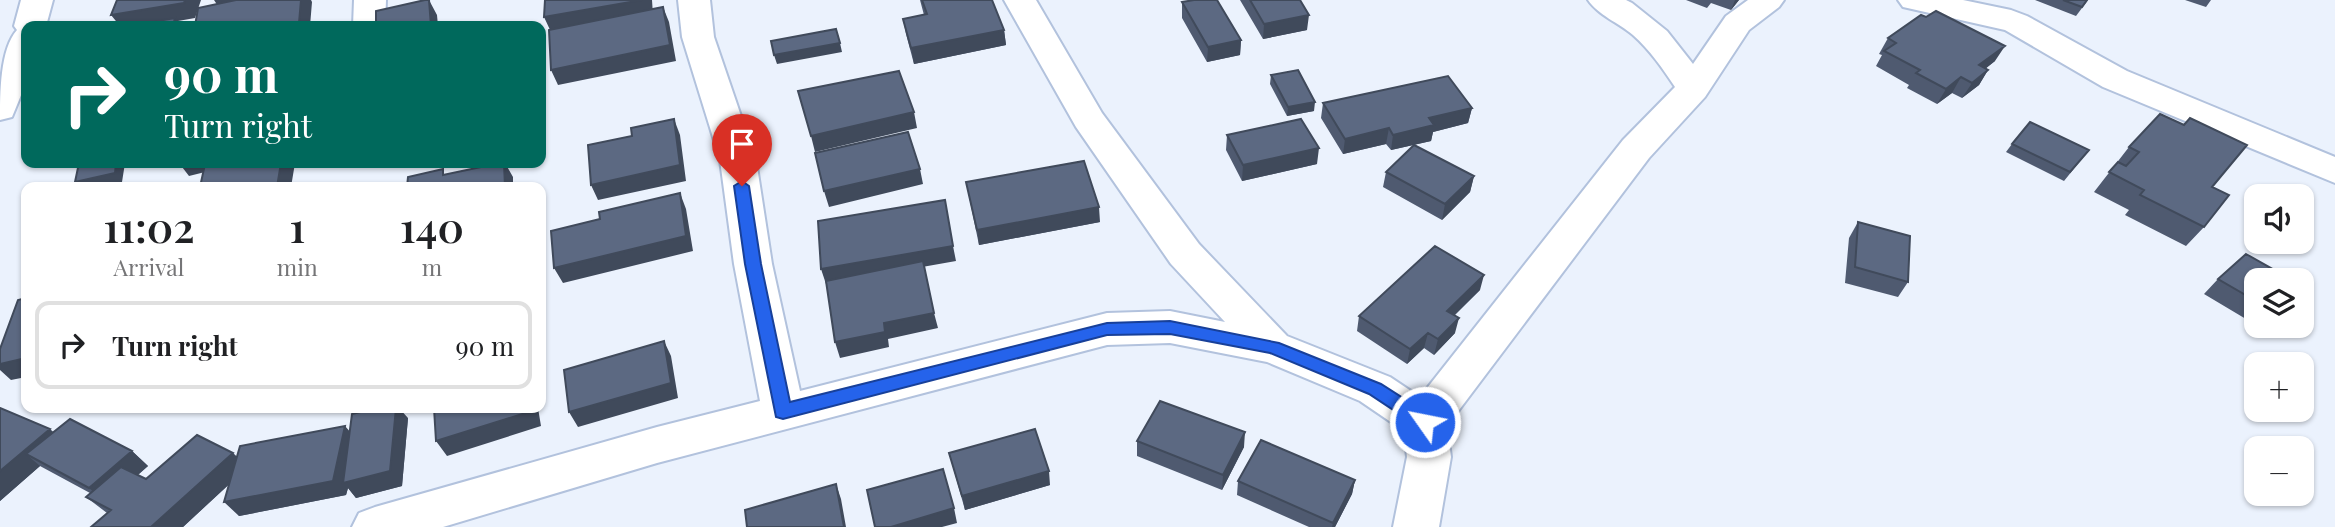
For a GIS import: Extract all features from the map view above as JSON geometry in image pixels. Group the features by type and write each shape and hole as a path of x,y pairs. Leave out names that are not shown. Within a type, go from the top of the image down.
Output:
{"street":[{"path":"32,21 37,0"},
{"path":"369,21 370,0"},
{"path":"694,0 701,48 738,160 753,264 783,411"},
{"path":"1020,0 1088,119 1185,254 1273,347"},
{"path":"1604,0 1639,21 1662,42 1693,89"},
{"path":"1416,527 1429,457 1425,422 1636,149 1693,89 1737,23 1768,0"},
{"path":"1913,0 2000,17 2016,23 2115,79 2335,171"},
{"path":"0,109 21,52"},
{"path":"375,527 783,411 1107,329 1170,327 1273,347 1375,389 1425,422"}],"building":[{"path":"117,0 185,0 184,3 111,15"},
{"path":"236,0 301,0 299,21 196,21 198,8"},
{"path":"429,0 431,21 376,21 376,11"},
{"path":"545,0 642,0 544,17"},
{"path":"922,0 992,0 1004,30 911,48 903,19 927,14"},
{"path":"1217,0 1241,40 1208,47 1182,2"},
{"path":"1250,0 1300,0 1309,15 1264,24"},
{"path":"2063,0 2087,0 2082,7"},
{"path":"663,7 670,45 551,70 549,30"},
{"path":"1936,11 2005,46 1979,65 1988,70 1972,83 1961,77 1946,89 1916,73 1920,70 1884,51 1896,43 1888,38 1921,15 1926,17"},
{"path":"836,29 840,43 774,55 771,41"},
{"path":"1298,70 1315,102 1288,107 1271,75"},
{"path":"899,71 914,112 811,136 798,91"},
{"path":"1448,76 1472,108 1429,118 1434,125 1393,135 1389,128 1345,139 1323,103"},
{"path":"2160,114 2184,125 2190,118 2247,145 2212,187 2229,195 2204,227 2140,195 2144,190 2109,172 2118,162 2126,166 2139,152 2129,147"},
{"path":"674,119 680,165 591,185 588,145 632,136 631,128"},
{"path":"1301,119 1319,148 1243,165 1227,135"},
{"path":"2030,122 2089,150 2070,172 2012,144"},
{"path":"908,132 920,169 824,191 815,153"},
{"path":"1414,145 1474,176 1445,204 1386,172"},
{"path":"1084,161 1099,207 977,230 966,182"},
{"path":"78,168 116,168 115,173 75,182"},
{"path":"204,168 280,168 278,182 201,182"},
{"path":"476,168 504,168 505,182 408,182 408,177 443,169 443,175"},
{"path":"680,193 686,236 554,268 551,231 600,219 599,212"},
{"path":"945,200 953,246 821,269 818,221"},
{"path":"1858,222 1910,236 1908,282 1855,267"},
{"path":"1435,246 1484,275 1447,311 1459,318 1438,339 1428,333 1410,349 1359,316"},
{"path":"2246,254 2271,268 2244,268 2244,294 2218,279"},
{"path":"923,261 934,313 884,323 885,332 835,342 826,281"},
{"path":"21,299 21,359 0,364 0,349 18,300"},
{"path":"664,341 671,383 569,412 564,370"},
{"path":"1160,401 1245,432 1223,475 1137,441"},
{"path":"0,408 50,429 0,471"},
{"path":"396,413 390,471 343,483 352,414"},
{"path":"434,413 526,413 436,441"},
{"path":"70,419 132,451 89,488 26,454"},
{"path":"345,426 333,481 224,502 240,446"},
{"path":"1035,429 1049,471 962,496 949,453"},
{"path":"197,435 233,453 151,527 91,527 111,510 86,497 121,467 146,479"},
{"path":"1261,440 1355,480 1333,523 1238,481"},
{"path":"943,469 954,508 891,527 875,527 867,490"},
{"path":"836,484 844,527 747,527 745,510"}],"route":[{"path":"742,186 753,264 783,411 1107,329 1170,327 1273,347 1375,389 1425,422"}]}
